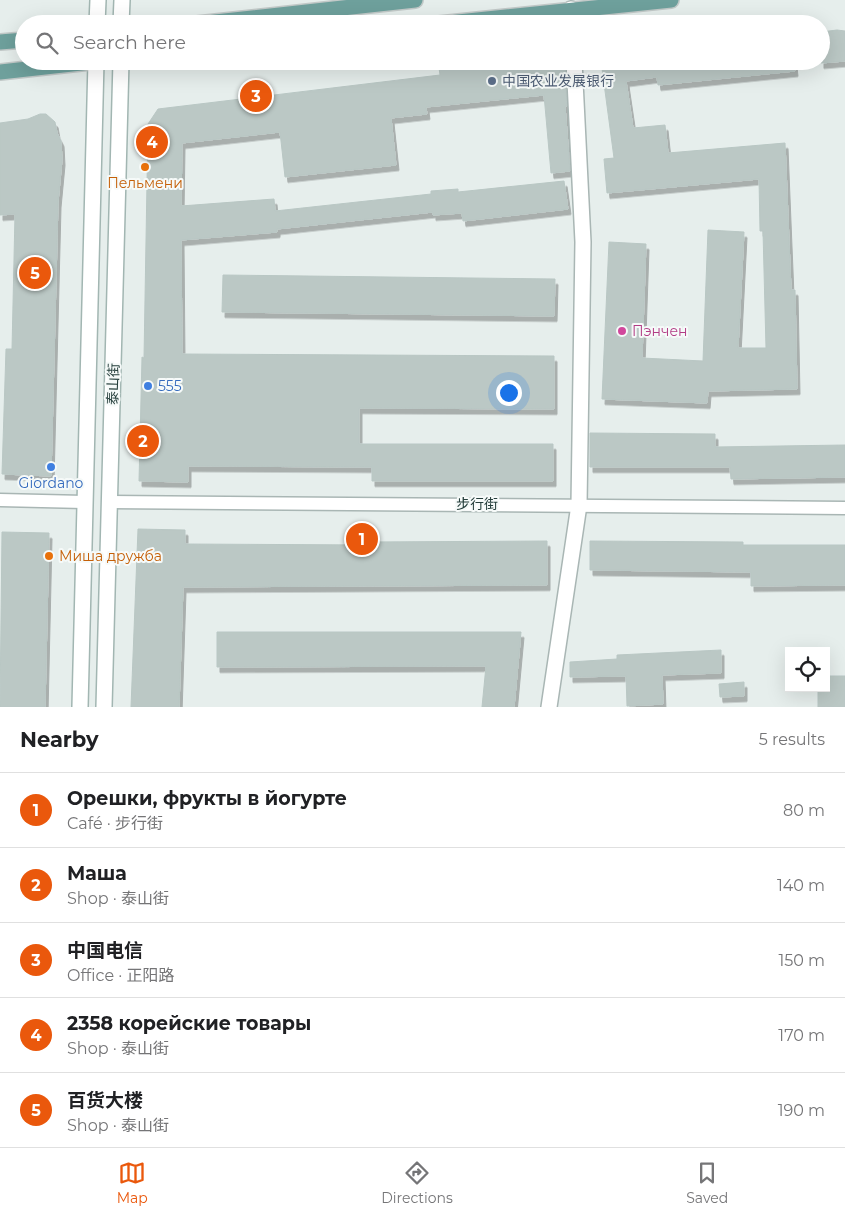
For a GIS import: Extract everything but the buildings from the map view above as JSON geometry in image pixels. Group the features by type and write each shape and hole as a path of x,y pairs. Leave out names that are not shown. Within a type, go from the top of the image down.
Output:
{"main road":[{"path":"98,0 98,15"},
{"path":"121,15 122,0"},
{"path":"279,15 415,0"},
{"path":"578,15 671,0"},
{"path":"0,42 15,41"},
{"path":"0,72 18,70"},
{"name":"泰山街","path":"80,707 97,70"},
{"name":"泰山街","path":"104,707 121,70"},
{"path":"549,707 579,505 583,242 574,70"}],"street":[{"path":"0,500 84,502"},
{"name":"步行街","path":"110,502 845,508"}],"place":[{"name":"中国农业发展银行","path":"492,81"},
{"name":"中国电信","path":"256,96"},
{"name":"2358 корейские товары","path":"152,142"},
{"name":"Пельмени","path":"145,167"},
{"name":"百货大楼","path":"35,273"},
{"name":"Пэнчен","path":"622,331"},
{"name":"555","path":"148,386"},
{"name":"Маша","path":"143,441"},
{"name":"Giordano","path":"51,467"},
{"name":"Орешки, фрукты в йогурте","path":"362,539"},
{"name":"Миша дружба","path":"49,556"}]}
